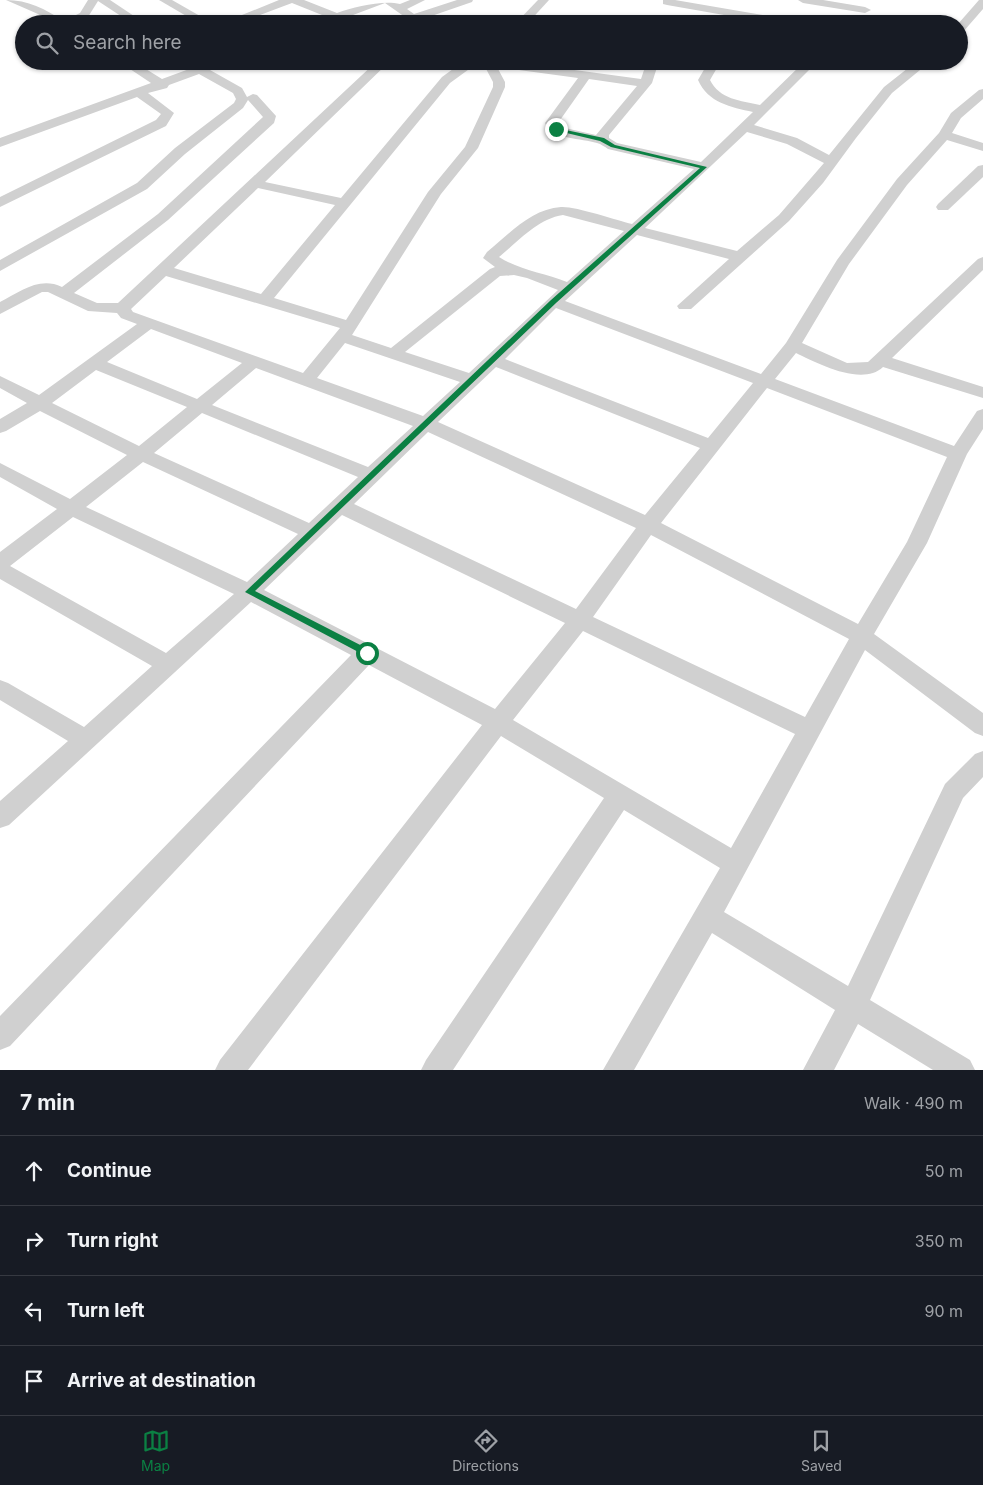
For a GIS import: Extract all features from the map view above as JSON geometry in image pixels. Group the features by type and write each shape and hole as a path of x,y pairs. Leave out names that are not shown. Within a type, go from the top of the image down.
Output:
{"street":[{"path":"11,0 47,15"},
{"path":"84,15 93,0"},
{"path":"106,2 125,0"},
{"path":"164,0 193,15"},
{"path":"249,15 289,0"},
{"path":"295,0 331,15"},
{"path":"342,15 386,0 399,8 406,15"},
{"path":"399,8 420,0"},
{"path":"430,15 468,0"},
{"path":"529,15 544,0"},
{"path":"803,0 862,13 875,0"},
{"path":"106,2 127,15"},
{"path":"178,7 193,2"},
{"path":"667,2 744,15"},
{"path":"968,20 983,2"},
{"path":"139,70 163,84"},
{"path":"0,143 140,93 196,70"},
{"path":"0,266 142,186 180,151 239,105 242,100 238,91 210,70"},
{"path":"0,309 38,288 50,287 64,292 94,308 122,308 256,184 315,124 374,70"},
{"path":"264,300 446,80 460,70"},
{"path":"306,381 346,331 435,192 471,148 499,87 499,82 492,70"},
{"path":"554,70 646,83"},
{"path":"602,140 602,135 646,83 650,70"},
{"path":"710,70 704,80 713,93 727,100 763,110"},
{"path":"1,815 249,592 568,288 704,167 803,70"},
{"path":"685,306 784,218 832,162 850,135 888,90 914,70"},
{"path":"587,74 551,123 552,126 560,131 602,140 613,146 704,167"},
{"path":"0,203 162,123 168,113 140,93"},
{"path":"230,1070 498,722 600,594 648,524 793,345 842,263 902,182 944,136 956,116 983,93"},
{"path":"64,292 164,216 269,120 270,116 253,98"},
{"path":"746,126 792,141 832,162"},
{"path":"944,136 983,147"},
{"path":"943,208 983,169"},
{"path":"256,184 346,203"},
{"path":"508,269 490,258 492,255 542,216 553,212 563,212 741,257"},
{"path":"793,345 843,367 866,370 880,360 983,262"},
{"path":"393,354 495,272 508,269 522,271 568,288"},
{"path":"164,270 264,300 346,331 393,354 472,380"},
{"path":"554,302 958,454"},
{"path":"122,308 127,315 426,424 648,524 833,619 862,636 983,726"},
{"path":"0,427 39,404 150,323"},
{"path":"493,360 712,446"},
{"path":"880,360 983,393"},
{"path":"0,563 141,454 253,362"},
{"path":"96,364 372,476"},
{"path":"0,381 39,404 141,454 312,532"},
{"path":"618,1070 707,916 862,636 917,543 958,454 983,415"},
{"path":"0,468 70,508 249,592 498,722 736,864"},
{"path":"341,506 810,730"},
{"path":"0,570 168,665"},
{"path":"0,1036 367,653"},
{"path":"0,689 85,738"},
{"path":"818,1070 854,1004 954,791 983,761"},
{"path":"436,1070 620,795"},
{"path":"707,916 960,1070"}],"route":[{"path":"367,653 249,592 554,302 704,167 613,146 602,140 556,129"}]}
